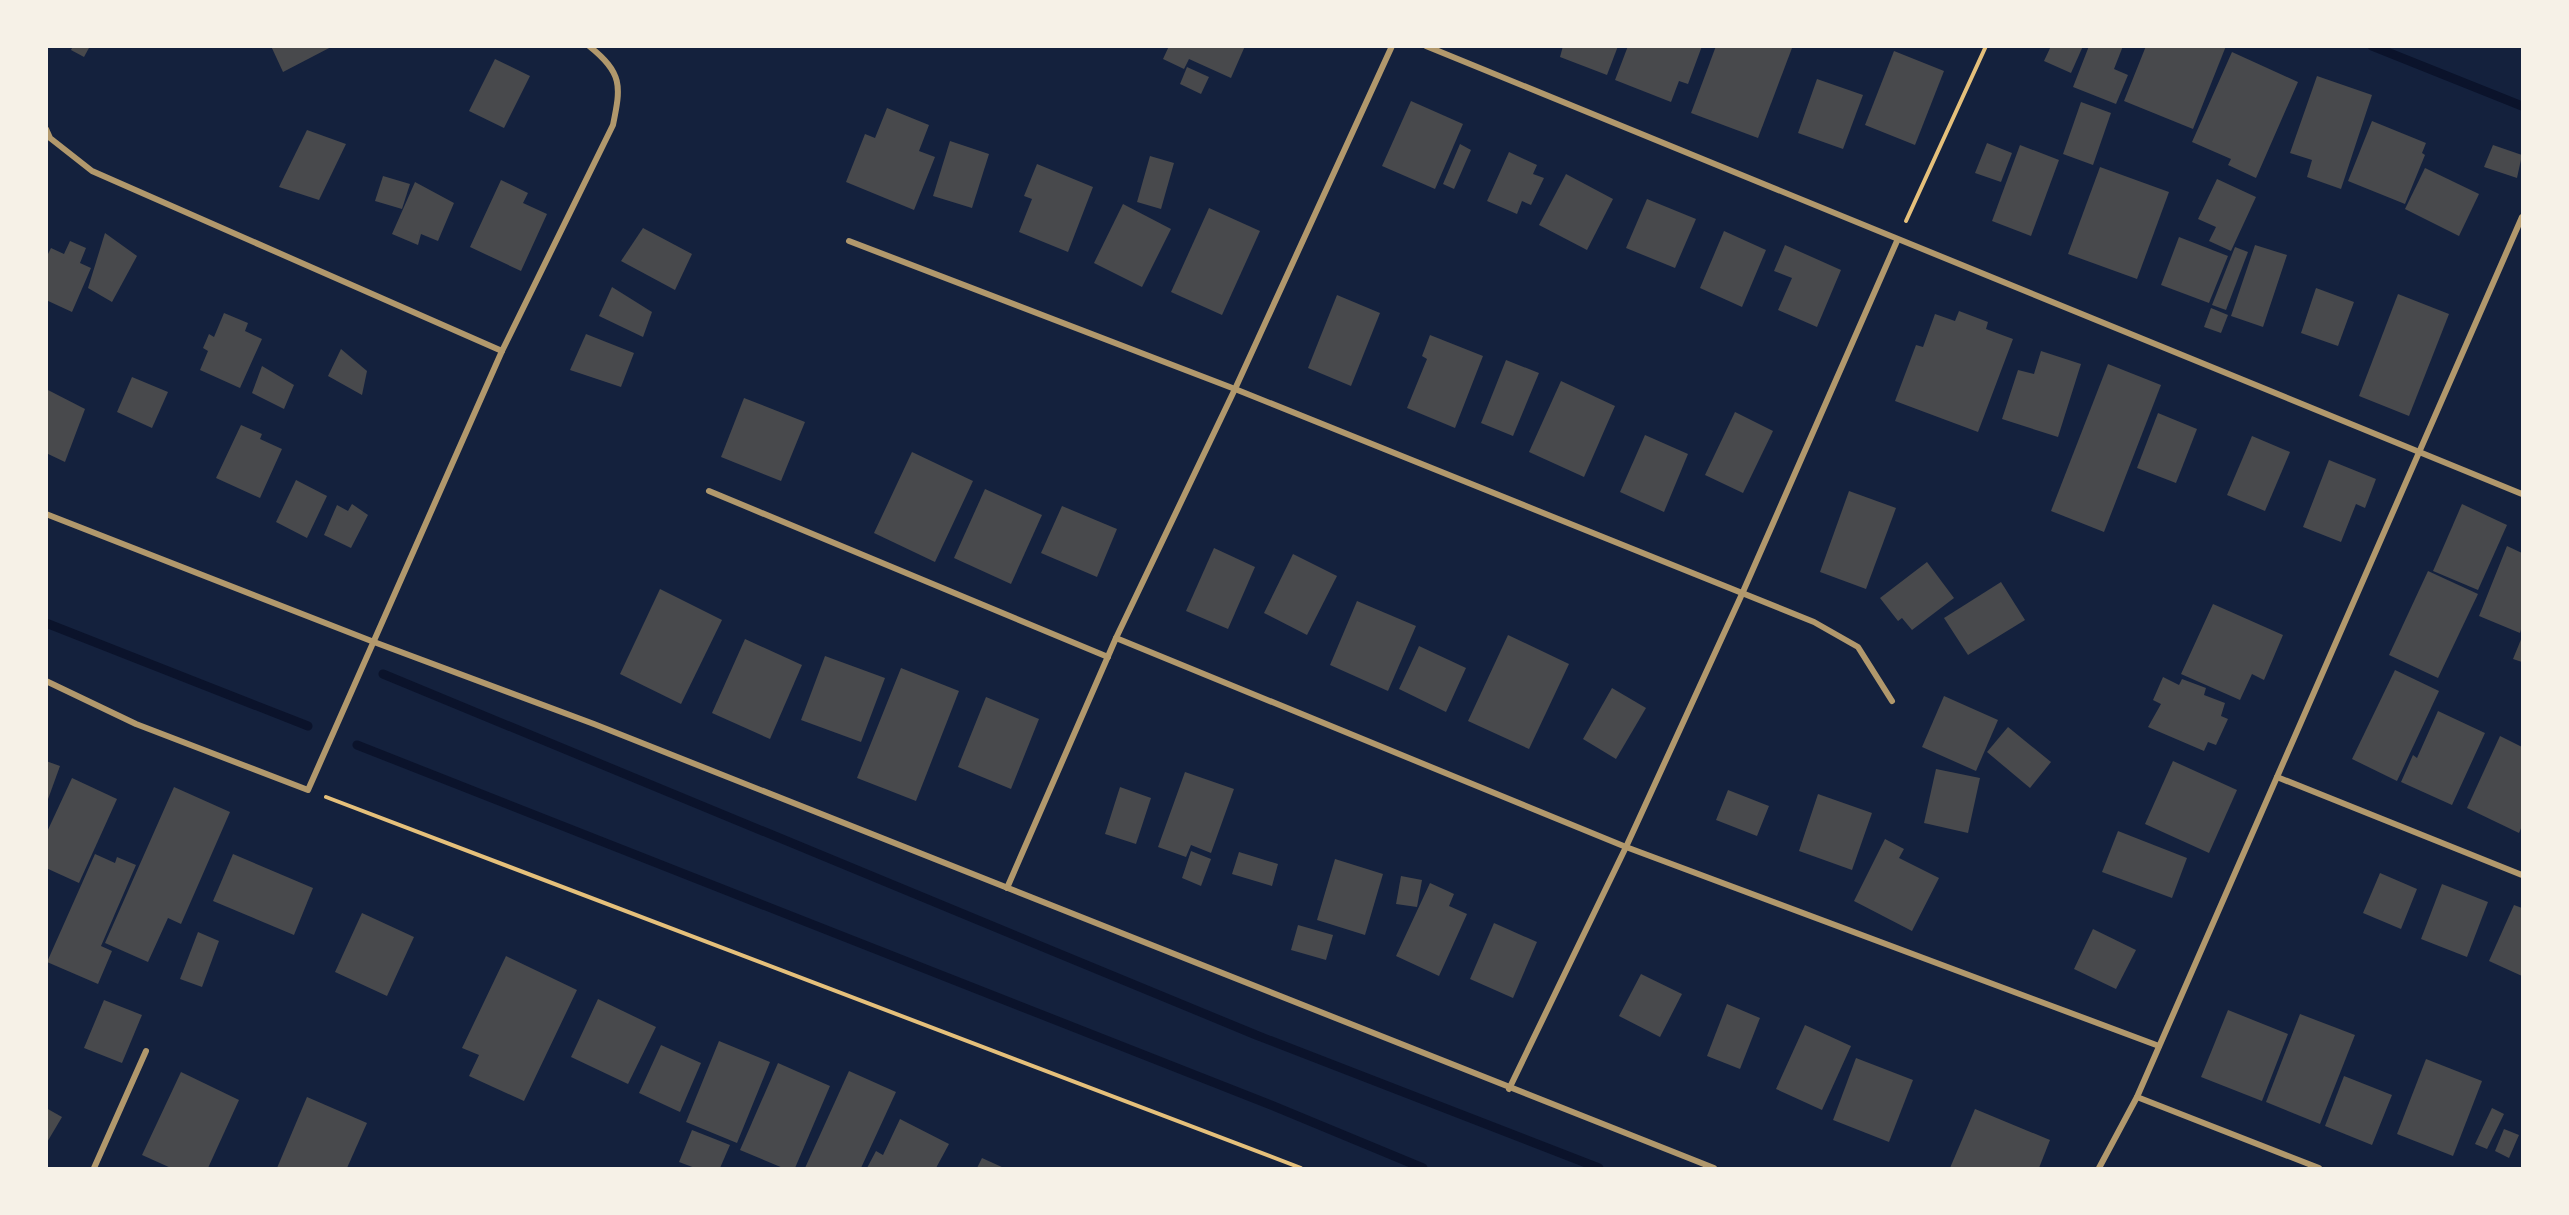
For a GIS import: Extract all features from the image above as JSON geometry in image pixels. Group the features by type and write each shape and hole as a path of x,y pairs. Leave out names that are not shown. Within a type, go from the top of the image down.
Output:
{"street":[{"path":"46,681 136,724 308,790 502,351 613,125 620,90 607,62 589,46"},
{"path":"1007,888 1116,638 1235,389 1392,46"},
{"path":"1426,46 1897,241 2523,494"},
{"path":"46,129 50,138 92,171 502,351"},
{"path":"2099,1168 2137,1097 2523,217"},
{"path":"849,241 1235,389 1814,621 1858,647 1892,701"},
{"path":"1509,1089 1626,847 1742,594 1897,241"},
{"path":"709,491 1108,657"},
{"path":"46,514 374,642 594,724 1509,1089 1714,1168"},
{"path":"1116,638 1626,847 2159,1046"},
{"path":"2277,777 2523,875"},
{"path":"94,1168 146,1051"},
{"path":"2137,1097 2319,1168"}],"path":[{"path":"1897,241 1986,46"},
{"path":"308,790 1301,1168"}],"building":[{"path":"73,46 90,46 84,57 71,50"},
{"path":"271,46 333,46 283,72"},
{"path":"1169,46 1245,46 1231,78 1189,59 1184,69 1163,59"},
{"path":"1563,46 1618,46 1607,75 1560,57"},
{"path":"1628,46 1702,46 1688,84 1679,81 1671,102 1615,80"},
{"path":"1716,46 1792,48 1758,138 1691,113"},
{"path":"2051,46 2083,46 2071,73 2044,61"},
{"path":"2089,46 2123,46 2114,69 2128,75 2116,104 2073,87"},
{"path":"2146,46 2226,46 2193,129 2124,101"},
{"path":"1894,51 1944,71 1915,145 1865,125"},
{"path":"2232,52 2298,82 2256,178 2228,165 2231,159 2192,142"},
{"path":"495,59 530,76 504,128 469,111"},
{"path":"1187,67 1209,77 1201,94 1180,84"},
{"path":"2317,76 2372,95 2341,189 2307,177 2312,160 2290,153"},
{"path":"1817,79 1863,95 1843,149 1798,133"},
{"path":"1411,101 1463,124 1435,189 1382,166"},
{"path":"2081,102 2111,113 2093,165 2063,154"},
{"path":"887,108 929,125 919,151 935,157 914,210 846,182 865,134 875,138"},
{"path":"2372,121 2426,143 2422,153 2425,155 2405,204 2348,181"},
{"path":"307,130 346,144 319,200 279,187"},
{"path":"950,141 989,154 972,208 933,196"},
{"path":"1987,143 2012,153 2001,182 1975,173"},
{"path":"1460,144 1471,150 1454,189 1443,184"},
{"path":"2020,145 2059,160 2031,236 1992,221"},
{"path":"2493,145 2522,155 2517,178 2484,167"},
{"path":"1509,152 1537,165 1533,174 1544,178 1531,205 1522,201 1517,214 1487,201"},
{"path":"1150,156 1174,163 1161,209 1137,202"},
{"path":"1037,164 1093,187 1068,252 1019,232 1032,199 1024,196"},
{"path":"2100,167 2169,192 2137,279 2068,254"},
{"path":"2425,168 2479,194 2459,236 2405,209"},
{"path":"1566,174 1613,199 1587,250 1539,225"},
{"path":"383,176 410,184 402,209 375,201"},
{"path":"2217,179 2256,197 2231,251 2209,241 2216,227 2198,219"},
{"path":"501,180 528,193 523,203 547,214 521,271 470,247"},
{"path":"415,182 454,203 438,241 421,234 418,245 392,234"},
{"path":"1647,199 1696,219 1675,268 1626,248"},
{"path":"1123,204 1171,229 1142,287 1094,263"},
{"path":"1209,208 1260,231 1222,315 1171,292"},
{"path":"643,228 692,254 675,290 621,261"},
{"path":"1724,231 1766,250 1742,307 1700,288"},
{"path":"105,233 137,256 112,302 88,288"},
{"path":"2179,237 2228,256 2209,303 2161,285"},
{"path":"70,241 86,248 80,263 91,268 72,312 46,300 46,258 51,248 64,254"},
{"path":"1785,245 1841,270 1817,327 1778,310 1792,278 1774,271"},
{"path":"2255,245 2287,255 2263,327 2231,316"},
{"path":"2235,247 2248,252 2226,310 2212,305"},
{"path":"612,287 652,312 643,337 599,316"},
{"path":"2316,288 2354,302 2338,346 2301,333"},
{"path":"2398,294 2449,314 2409,416 2359,396"},
{"path":"1337,295 1380,313 1351,386 1308,368"},
{"path":"2211,308 2228,315 2221,333 2204,327"},
{"path":"1959,311 1988,322 1986,329 2013,339 1978,432 1895,401 1916,345 1923,347 1935,314 1955,321"},
{"path":"224,313 248,323 245,331 262,339 240,388 200,370 208,351 203,348 209,334 214,337"},
{"path":"586,334 634,353 621,387 570,370"},
{"path":"1430,335 1483,356 1455,428 1407,408 1427,359 1422,356"},
{"path":"341,349 367,371 362,395 328,376"},
{"path":"2041,351 2081,364 2058,437 2002,419 2018,370 2034,374"},
{"path":"1506,360 1539,373 1513,436 1481,423"},
{"path":"2108,364 2161,385 2104,532 2051,511"},
{"path":"262,366 294,385 284,409 252,393"},
{"path":"132,377 168,392 152,428 117,412"},
{"path":"1561,381 1615,406 1584,477 1529,452"},
{"path":"46,389 85,409 65,462 46,453"},
{"path":"744,398 805,422 781,481 721,457"},
{"path":"1735,412 1773,431 1743,493 1705,475"},
{"path":"2158,413 2197,429 2176,483 2137,468"},
{"path":"241,425 262,434 260,439 282,449 260,498 216,478"},
{"path":"1645,435 1688,454 1664,512 1620,492"},
{"path":"2252,436 2290,452 2265,511 2227,495"},
{"path":"912,452 973,481 935,562 874,533"},
{"path":"2329,460 2376,479 2365,508 2356,504 2341,542 2303,527"},
{"path":"296,480 327,496 307,538 276,522"},
{"path":"985,489 1042,515 1011,584 954,558"},
{"path":"1849,491 1896,508 1866,589 1820,572"},
{"path":"352,504 368,515 351,548 324,535 337,505 348,511"},
{"path":"2462,504 2507,525 2478,590 2433,571"},
{"path":"1062,506 1117,529 1097,577 1041,553"},
{"path":"2507,546 2522,553 2522,626 2520,633 2479,616"},
{"path":"1214,548 1255,567 1228,629 1186,611"},
{"path":"1293,554 1337,576 1307,635 1264,613"},
{"path":"1927,562 1954,598 1912,630 1902,618 1898,621 1880,598"},
{"path":"2428,571 2478,594 2438,678 2389,655"},
{"path":"2001,582 2025,620 1968,655 1944,618"},
{"path":"660,589 722,620 681,704 620,674"},
{"path":"1357,601 1416,626 1388,691 1330,665"},
{"path":"2213,604 2283,635 2264,680 2252,674 2240,700 2181,674"},
{"path":"1508,635 1569,664 1529,749 1468,721"},
{"path":"2522,637 2522,662 2513,659"},
{"path":"745,639 802,665 770,739 712,713"},
{"path":"1419,646 1466,668 1446,712 1399,689"},
{"path":"825,656 885,678 861,742 801,720"},
{"path":"901,668 959,691 916,801 857,778"},
{"path":"2395,670 2439,691 2397,781 2352,759"},
{"path":"2163,677 2179,685 2182,679 2206,688 2204,695 2225,703 2221,716 2228,719 2216,745 2208,742 2204,751 2148,727 2161,704 2153,700"},
{"path":"1612,688 1646,708 1616,759 1583,739"},
{"path":"1944,696 1998,720 1976,771 1922,747"},
{"path":"986,697 1039,719 1011,789 958,767"},
{"path":"2438,711 2485,733 2452,805 2401,782 2413,755 2417,758"},
{"path":"2008,727 2051,762 2030,788 1987,752"},
{"path":"2500,736 2522,747 2522,826 2519,833 2467,808"},
{"path":"46,761 60,766 47,802 46,802"},
{"path":"2173,761 2237,790 2209,853 2145,824"},
{"path":"1936,769 1980,778 1968,833 1924,823"},
{"path":"1185,772 1234,789 1211,853 1191,845 1186,857 1158,847"},
{"path":"72,778 117,799 79,883 46,868 46,834"},
{"path":"174,787 230,812 181,924 168,918 148,962 105,943"},
{"path":"1120,787 1151,798 1136,844 1105,834"},
{"path":"1728,790 1769,806 1757,836 1716,820"},
{"path":"1818,794 1872,813 1852,870 1799,851"},
{"path":"2118,831 2187,858 2172,898 2102,872"},
{"path":"1885,839 1904,849 1899,858 1939,878 1912,931 1854,901"},
{"path":"1191,851 1211,859 1201,886 1182,878"},
{"path":"1239,852 1278,864 1272,886 1232,874"},
{"path":"95,854 115,863 117,857 136,865 101,946 112,951 98,984 47,962"},
{"path":"233,854 313,888 294,935 213,901"},
{"path":"1335,859 1383,874 1365,935 1317,920"},
{"path":"2380,873 2417,889 2401,929 2363,913"},
{"path":"1401,876 1422,880 1417,907 1396,904"},
{"path":"1430,883 1454,894 1449,906 1467,914 1439,976 1396,956"},
{"path":"2442,884 2488,902 2467,957 2421,939"},
{"path":"2514,905 2522,908 2522,976 2489,961"},
{"path":"362,913 414,937 387,996 335,972"},
{"path":"1494,923 1537,942 1513,998 1470,979"},
{"path":"1298,925 1333,935 1326,960 1291,950"},
{"path":"2093,929 2136,950 2116,989 2074,969"},
{"path":"198,932 219,941 202,987 180,979"},
{"path":"506,956 577,990 524,1101 469,1076 479,1055 462,1048"},
{"path":"1641,974 1682,994 1660,1037 1619,1016"},
{"path":"598,999 656,1027 628,1084 571,1057"},
{"path":"104,1000 142,1015 122,1063 84,1048"},
{"path":"1727,1004 1760,1018 1740,1069 1707,1056"},
{"path":"2228,1010 2288,1034 2262,1101 2201,1077"},
{"path":"2300,1014 2355,1035 2320,1124 2266,1102"},
{"path":"1805,1025 1851,1046 1822,1110 1776,1089"},
{"path":"719,1041 770,1062 737,1143 686,1122"},
{"path":"661,1045 701,1063 680,1112 639,1093"},
{"path":"1856,1058 1913,1080 1889,1142 1833,1120"},
{"path":"2426,1059 2482,1081 2453,1156 2397,1134"},
{"path":"778,1063 830,1086 795,1168 783,1168 740,1150"},
{"path":"849,1071 896,1092 861,1168 805,1168"},
{"path":"181,1072 239,1100 208,1168 171,1168 142,1155"},
{"path":"2344,1076 2392,1095 2372,1145 2325,1126"},
{"path":"307,1097 367,1123 347,1168 277,1168"},
{"path":"46,1108 62,1117 46,1144"},
{"path":"2492,1108 2504,1114 2487,1149 2475,1144"},
{"path":"1975,1109 2050,1140 2039,1168 1950,1168"},
{"path":"900,1119 949,1144 936,1168 867,1168 876,1151 883,1155"},
{"path":"2504,1129 2519,1135 2509,1158 2495,1151"},
{"path":"692,1130 730,1145 720,1168 695,1168 679,1162"},
{"path":"982,1158 1004,1168 977,1168"}],"waterway":[{"path":"2372,46 2522,106"},
{"path":"46,623 308,726"},
{"path":"383,674 1256,1035 1599,1168"},
{"path":"357,745 1271,1105 1423,1168"}]}
